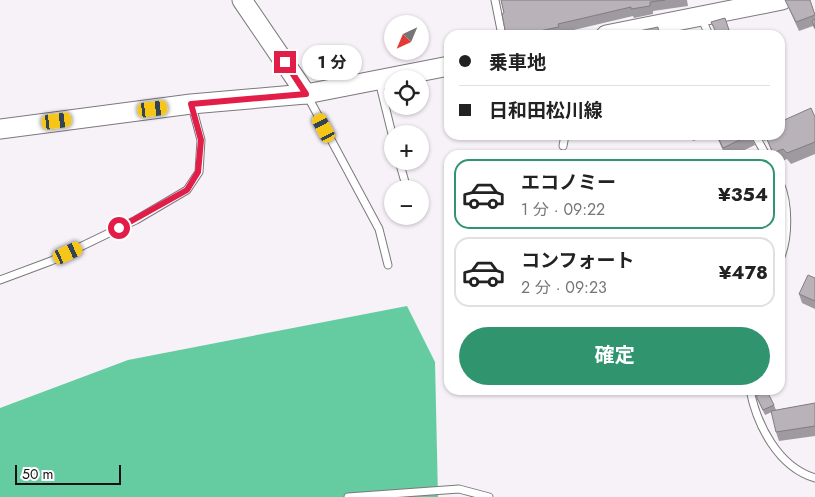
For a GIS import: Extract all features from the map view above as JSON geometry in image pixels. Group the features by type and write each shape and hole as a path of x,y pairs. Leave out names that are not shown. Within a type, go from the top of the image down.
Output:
{"main road":[{"path":"242,0 306,94"},
{"path":"632,30 782,0"},
{"path":"0,129 191,104 306,94 444,67"}],"lane":[{"path":"495,0 501,30"},
{"path":"701,17 707,30"},
{"path":"378,80 390,125"},
{"path":"306,94 379,229 388,265"},
{"path":"0,280 51,261 136,220 187,190 198,172 201,140 191,104"},
{"path":"563,146 564,140"},
{"path":"785,213 785,231"},
{"path":"751,395 754,411 774,447 807,476 815,478"},
{"path":"348,497 459,489 489,497"}],"green space":[{"path":"407,306 435,362 438,497 0,497 0,408 128,360"}],"building":[{"path":"501,0 665,0 650,2 650,6 631,9 631,7 558,24 559,27 544,30 505,30 502,14 504,13"},
{"path":"785,0 810,0 815,15 796,22"},
{"path":"725,18 729,30 715,30 711,22"},
{"path":"658,27 658,30 644,30"},
{"path":"811,108 815,117 815,142 787,153 783,149 772,150 767,140 785,140 785,120"},
{"path":"719,140 740,140 723,148"},
{"path":"808,275 815,278 815,301 799,294"},
{"path":"769,395 774,405 763,410 756,396"},
{"path":"815,403 815,426 776,432 771,411"}],"route":[{"path":"119,228 187,190 198,172 201,140 191,104 306,94 285,62"}]}
